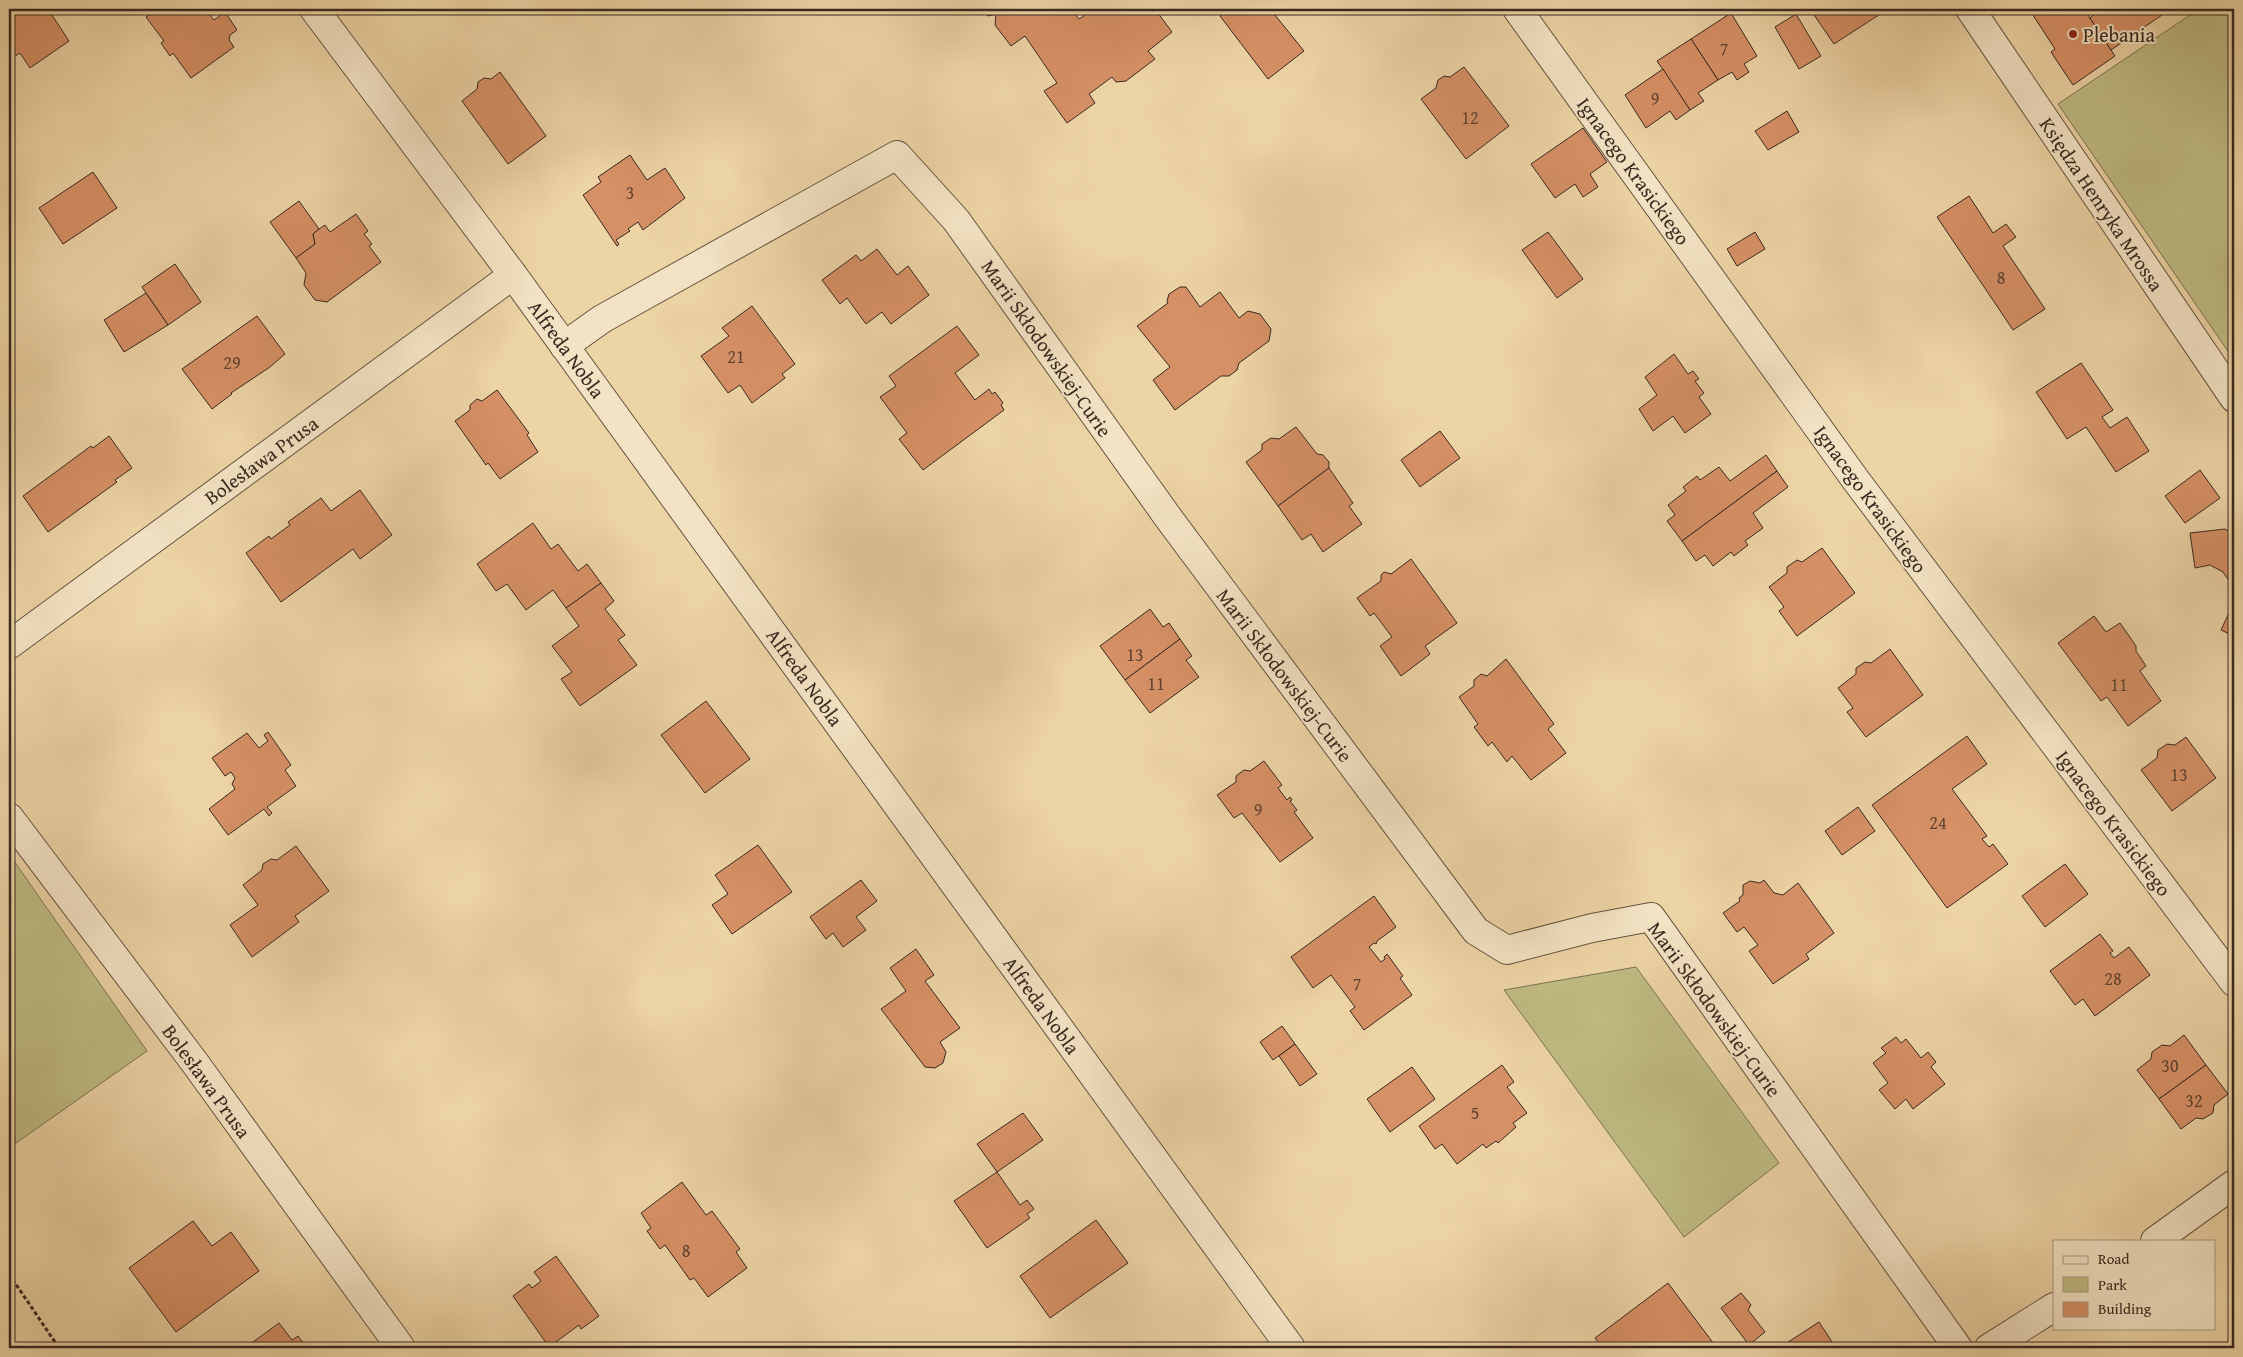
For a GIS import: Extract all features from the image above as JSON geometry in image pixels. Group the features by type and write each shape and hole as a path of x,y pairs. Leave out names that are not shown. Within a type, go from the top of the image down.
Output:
{"street":[{"name":"Alfreda Nobla","path":"314,9 513,275 1291,1348"},
{"name":"Ignacego Krasickiego","path":"1517,9 1856,479 2234,982"},
{"name":"Księdza Henryka Mrossa","path":"1970,9 2234,398"},
{"name":"Marii Skłodowskiej-Curie","path":"564,346 602,319 897,156 956,220 1173,524 1476,931 1507,950 1592,928 1650,916 1958,1348"},
{"name":"Bolesława Prusa","path":"9,645 513,275"},
{"name":"Bolesława Prusa","path":"9,817 195,1063 401,1348"},
{"path":"2156,1240 2234,1184"},
{"path":"1989,1348 2053,1308"}],"path":[{"path":"9,1274 59,1348"}],"green space":[{"path":"2199,9 2234,9 2234,360 2058,104"},
{"path":"9,854 147,1051 9,1148"},
{"path":"1636,967 1779,1163 1684,1237 1504,990"}],"building":[{"path":"9,9 48,9 69,41 30,68 20,53 9,60"},
{"path":"158,9 205,9 214,20 225,12 237,30 230,35 229,40 234,47 191,78 173,53 170,56 161,43 164,41 146,17"},
{"path":"984,9 1071,9 1079,19 1084,16 1080,9 1155,9 1172,32 1148,51 1155,59 1126,81 1116,82 1112,77 1089,94 1095,103 1067,123 1044,91 1057,83 1025,36 1011,46 995,25 996,14 988,16"},
{"path":"1229,9 1283,9 1275,15 1304,51 1268,79 1220,16"},
{"path":"1810,9 1888,9 1834,44"},
{"name":"Plebania","path":"2029,9 2084,9 2115,56 2073,85 2051,52 2055,49"},
{"path":"2109,9 2158,9 2162,15 2111,50 2090,18 2100,10 2102,14"},
{"path":"1731,13 1757,56 1744,64 1749,72 1737,80 1732,72 1718,80 1691,39"},
{"path":"1796,14 1821,56 1799,69 1775,27"},
{"path":"1691,39 1718,80 1698,93 1704,101 1690,110 1657,61"},
{"path":"1464,67 1509,126 1466,159 1421,99 1436,88 1438,80 1444,76 1450,77"},
{"path":"1663,69 1690,110 1676,120 1670,111 1646,128 1625,95"},
{"path":"500,72 546,136 508,164 462,101 477,89 478,82 484,78 491,79"},
{"path":"1787,111 1799,132 1768,150 1755,131"},
{"path":"1583,128 1607,162 1590,174 1598,187 1583,197 1575,184 1555,198 1531,164"},
{"path":"630,155 647,180 665,168 685,198 643,230 638,222 628,229 630,231 616,240 619,244 617,246 583,195 601,182 598,177"},
{"path":"93,172 117,208 63,244 39,208"},
{"path":"1969,196 1993,233 2006,224 2016,237 2003,246 2045,309 2013,330 1937,217"},
{"path":"299,201 319,229 313,234 315,244 296,258 270,222"},
{"path":"356,214 368,231 364,234 372,244 369,246 381,262 327,302 315,300 304,285 306,273 296,258 315,244 313,234 319,229 325,225 330,232"},
{"path":"1548,232 1583,279 1557,298 1522,250"},
{"path":"1755,232 1765,249 1737,266 1727,249"},
{"path":"877,249 897,275 908,266 929,295 891,324 882,312 866,324 847,298 840,304 822,280 856,255 861,261"},
{"path":"175,264 201,302 168,325 142,287"},
{"path":"1180,287 1186,287 1200,307 1220,292 1239,318 1248,311 1260,314 1271,329 1269,341 1239,363 1237,370 1229,376 1221,376 1175,410 1153,380 1170,367 1137,326 1168,303 1169,294"},
{"path":"146,293 168,325 124,352 104,320"},
{"path":"752,306 795,364 782,374 785,378 752,403 740,385 728,393 701,356 729,336 722,328"},
{"path":"257,316 285,354 212,409 182,369"},
{"path":"957,326 979,355 955,373 975,400 989,389 992,394 995,392 1003,403 1001,405 1004,410 923,470 899,439 907,433 880,397 896,386 889,376"},
{"path":"1674,354 1688,374 1693,371 1699,379 1695,381 1704,393 1699,397 1711,414 1685,433 1673,416 1653,431 1639,409 1657,395 1645,377"},
{"path":"2081,363 2113,410 2102,417 2110,428 2127,417 2149,451 2116,472 2086,427 2067,439 2036,392"},
{"path":"497,390 529,433 527,435 538,452 500,479 488,463 486,465 455,421 470,410 470,405 477,399 482,401"},
{"path":"1296,427 1317,454 1323,455 1329,462 1329,468 1278,506 1246,462 1262,450 1262,444 1271,438 1279,439"},
{"path":"1440,431 1460,458 1420,487 1401,460"},
{"path":"109,436 132,468 115,480 117,482 48,532 23,496 91,446 93,448"},
{"path":"1766,455 1777,471 1682,541 1667,521 1675,515 1668,505 1686,491 1683,487 1697,476 1700,480 1719,467 1730,481"},
{"path":"1329,468 1353,503 1349,506 1362,524 1323,552 1311,534 1302,540 1278,506"},
{"path":"2200,470 2220,498 2185,523 2165,496"},
{"path":"1777,471 1788,487 1753,513 1763,528 1745,541 1748,545 1734,556 1731,552 1713,566 1705,555 1696,561 1682,541"},
{"path":"360,490 392,535 360,559 353,549 281,602 246,553 269,536 271,539 290,525 288,522 321,498 331,511"},
{"path":"533,523 551,549 558,544 578,571 587,564 601,583 566,608 553,590 526,610 507,584 496,591 477,564"},
{"path":"2225,529 2234,535 2234,588 2223,572 2210,565 2195,568 2190,533"},
{"path":"1822,548 1855,593 1797,636 1779,611 1784,607 1769,587 1787,573 1787,567 1797,560 1802,562"},
{"path":"1411,559 1457,623 1425,646 1430,654 1401,676 1380,646 1392,637 1374,613 1370,616 1357,598 1381,581 1381,575 1384,572 1391,574"},
{"path":"601,583 614,601 605,609 625,635 618,640 637,665 580,706 561,679 572,672 552,646 579,626 566,608"},
{"path":"2234,602 2234,636 2221,630"},
{"path":"1150,609 1163,627 1169,623 1180,639 1125,680 1100,646"},
{"path":"2094,616 2106,632 2120,623 2136,646 2136,651 2146,666 2140,671 2161,701 2128,726 2107,697 2101,701 2058,643"},
{"path":"1180,639 1192,656 1186,660 1199,677 1150,713 1125,680"},
{"path":"1890,649 1923,695 1866,737 1847,712 1853,708 1838,688 1856,674 1856,668 1865,662 1871,663"},
{"path":"1506,659 1554,724 1548,729 1566,753 1531,780 1512,756 1507,762 1492,742 1488,746 1474,727 1478,724 1459,697 1474,686 1474,680 1481,674 1487,676"},
{"path":"706,701 750,759 705,793 661,735"},
{"path":"268,732 291,765 285,770 296,786 267,807 272,813 269,816 264,809 228,835 209,809 235,789 232,784 235,778 231,772 225,776 212,758 247,733 259,748 268,741 264,735"},
{"path":"1967,736 1987,764 1952,789 1987,836 1982,839 1989,847 1993,844 2008,864 1947,908 1872,805"},
{"path":"2186,737 2216,778 2172,811 2141,770 2157,758 2158,750 2167,744 2175,745"},
{"path":"1264,761 1282,785 1278,788 1287,800 1290,797 1292,800 1290,801 1297,810 1294,812 1313,838 1280,862 1242,813 1234,818 1217,795 1236,782 1236,776 1244,770 1250,771"},
{"path":"1858,807 1875,831 1842,855 1825,831"},
{"path":"758,845 792,892 732,934 712,905 728,894 715,875"},
{"path":"296,846 329,891 295,916 299,922 252,957 230,925 258,905 243,885 262,870 263,864 271,859 277,860"},
{"path":"2065,864 2088,894 2045,927 2022,896"},
{"path":"861,880 877,901 856,917 866,930 843,947 833,933 826,939 810,917"},
{"path":"1764,880 1774,893 1783,895 1798,883 1834,933 1806,954 1809,959 1773,984 1749,951 1758,945 1744,927 1737,932 1723,913 1740,901 1739,898 1743,895 1743,885 1750,881 1760,883"},
{"path":"1374,896 1396,927 1377,941 1376,944 1374,943 1369,947 1381,962 1387,954 1403,976 1400,978 1412,995 1364,1030 1350,1011 1355,1007 1331,975 1313,988 1291,957"},
{"path":"2100,934 2113,951 2110,953 2114,958 2129,947 2150,975 2095,1016 2083,999 2075,1005 2050,971"},
{"path":"916,949 934,975 925,981 960,1028 940,1042 946,1052 943,1063 935,1068 925,1067 881,1009 906,991 890,968"},
{"path":"1282,1026 1295,1044 1273,1060 1260,1042"},
{"path":"2184,1035 2206,1065 2159,1099 2137,1070 2151,1059 2152,1052 2162,1045 2170,1046"},
{"path":"1896,1037 1901,1043 1906,1039 1921,1058 1928,1052 1936,1062 1931,1067 1945,1084 1913,1109 1906,1099 1895,1109 1879,1090 1888,1083 1873,1063 1886,1053 1881,1048"},
{"path":"1295,1044 1317,1074 1300,1086 1279,1056"},
{"path":"1502,1065 1514,1082 1507,1087 1527,1113 1513,1123 1516,1127 1498,1143 1496,1141 1486,1148 1483,1144 1457,1164 1442,1144 1435,1149 1419,1126"},
{"path":"2206,1065 2228,1094 2214,1105 2213,1113 2203,1119 2196,1118 2181,1129 2159,1099"},
{"path":"1412,1067 1435,1099 1390,1132 1367,1099"},
{"path":"1023,1113 1043,1140 997,1172 977,1144"},
{"path":"997,1172 1020,1205 1027,1200 1034,1209 1027,1214 1030,1218 987,1248 954,1201"},
{"path":"682,1182 706,1215 712,1211 740,1249 736,1252 747,1268 708,1297 694,1278 690,1280 665,1245 660,1249 647,1231 651,1228 641,1213"},
{"path":"1096,1220 1128,1263 1050,1318 1020,1276"},
{"path":"193,1221 212,1246 231,1232 259,1271 176,1332 129,1268"},
{"path":"556,1256 599,1316 581,1329 579,1325 549,1347 513,1296 529,1284 532,1288 541,1281 534,1272"},
{"path":"1668,1283 1717,1348 1603,1348 1595,1338"},
{"path":"1741,1293 1751,1305 1748,1310 1765,1332 1749,1345 1721,1308"},
{"path":"1819,1322 1836,1348 1779,1348"},
{"path":"279,1323 292,1340 298,1336 307,1348 246,1347"}],"place":[{"name":"Plebania","path":"2073,34"}]}
